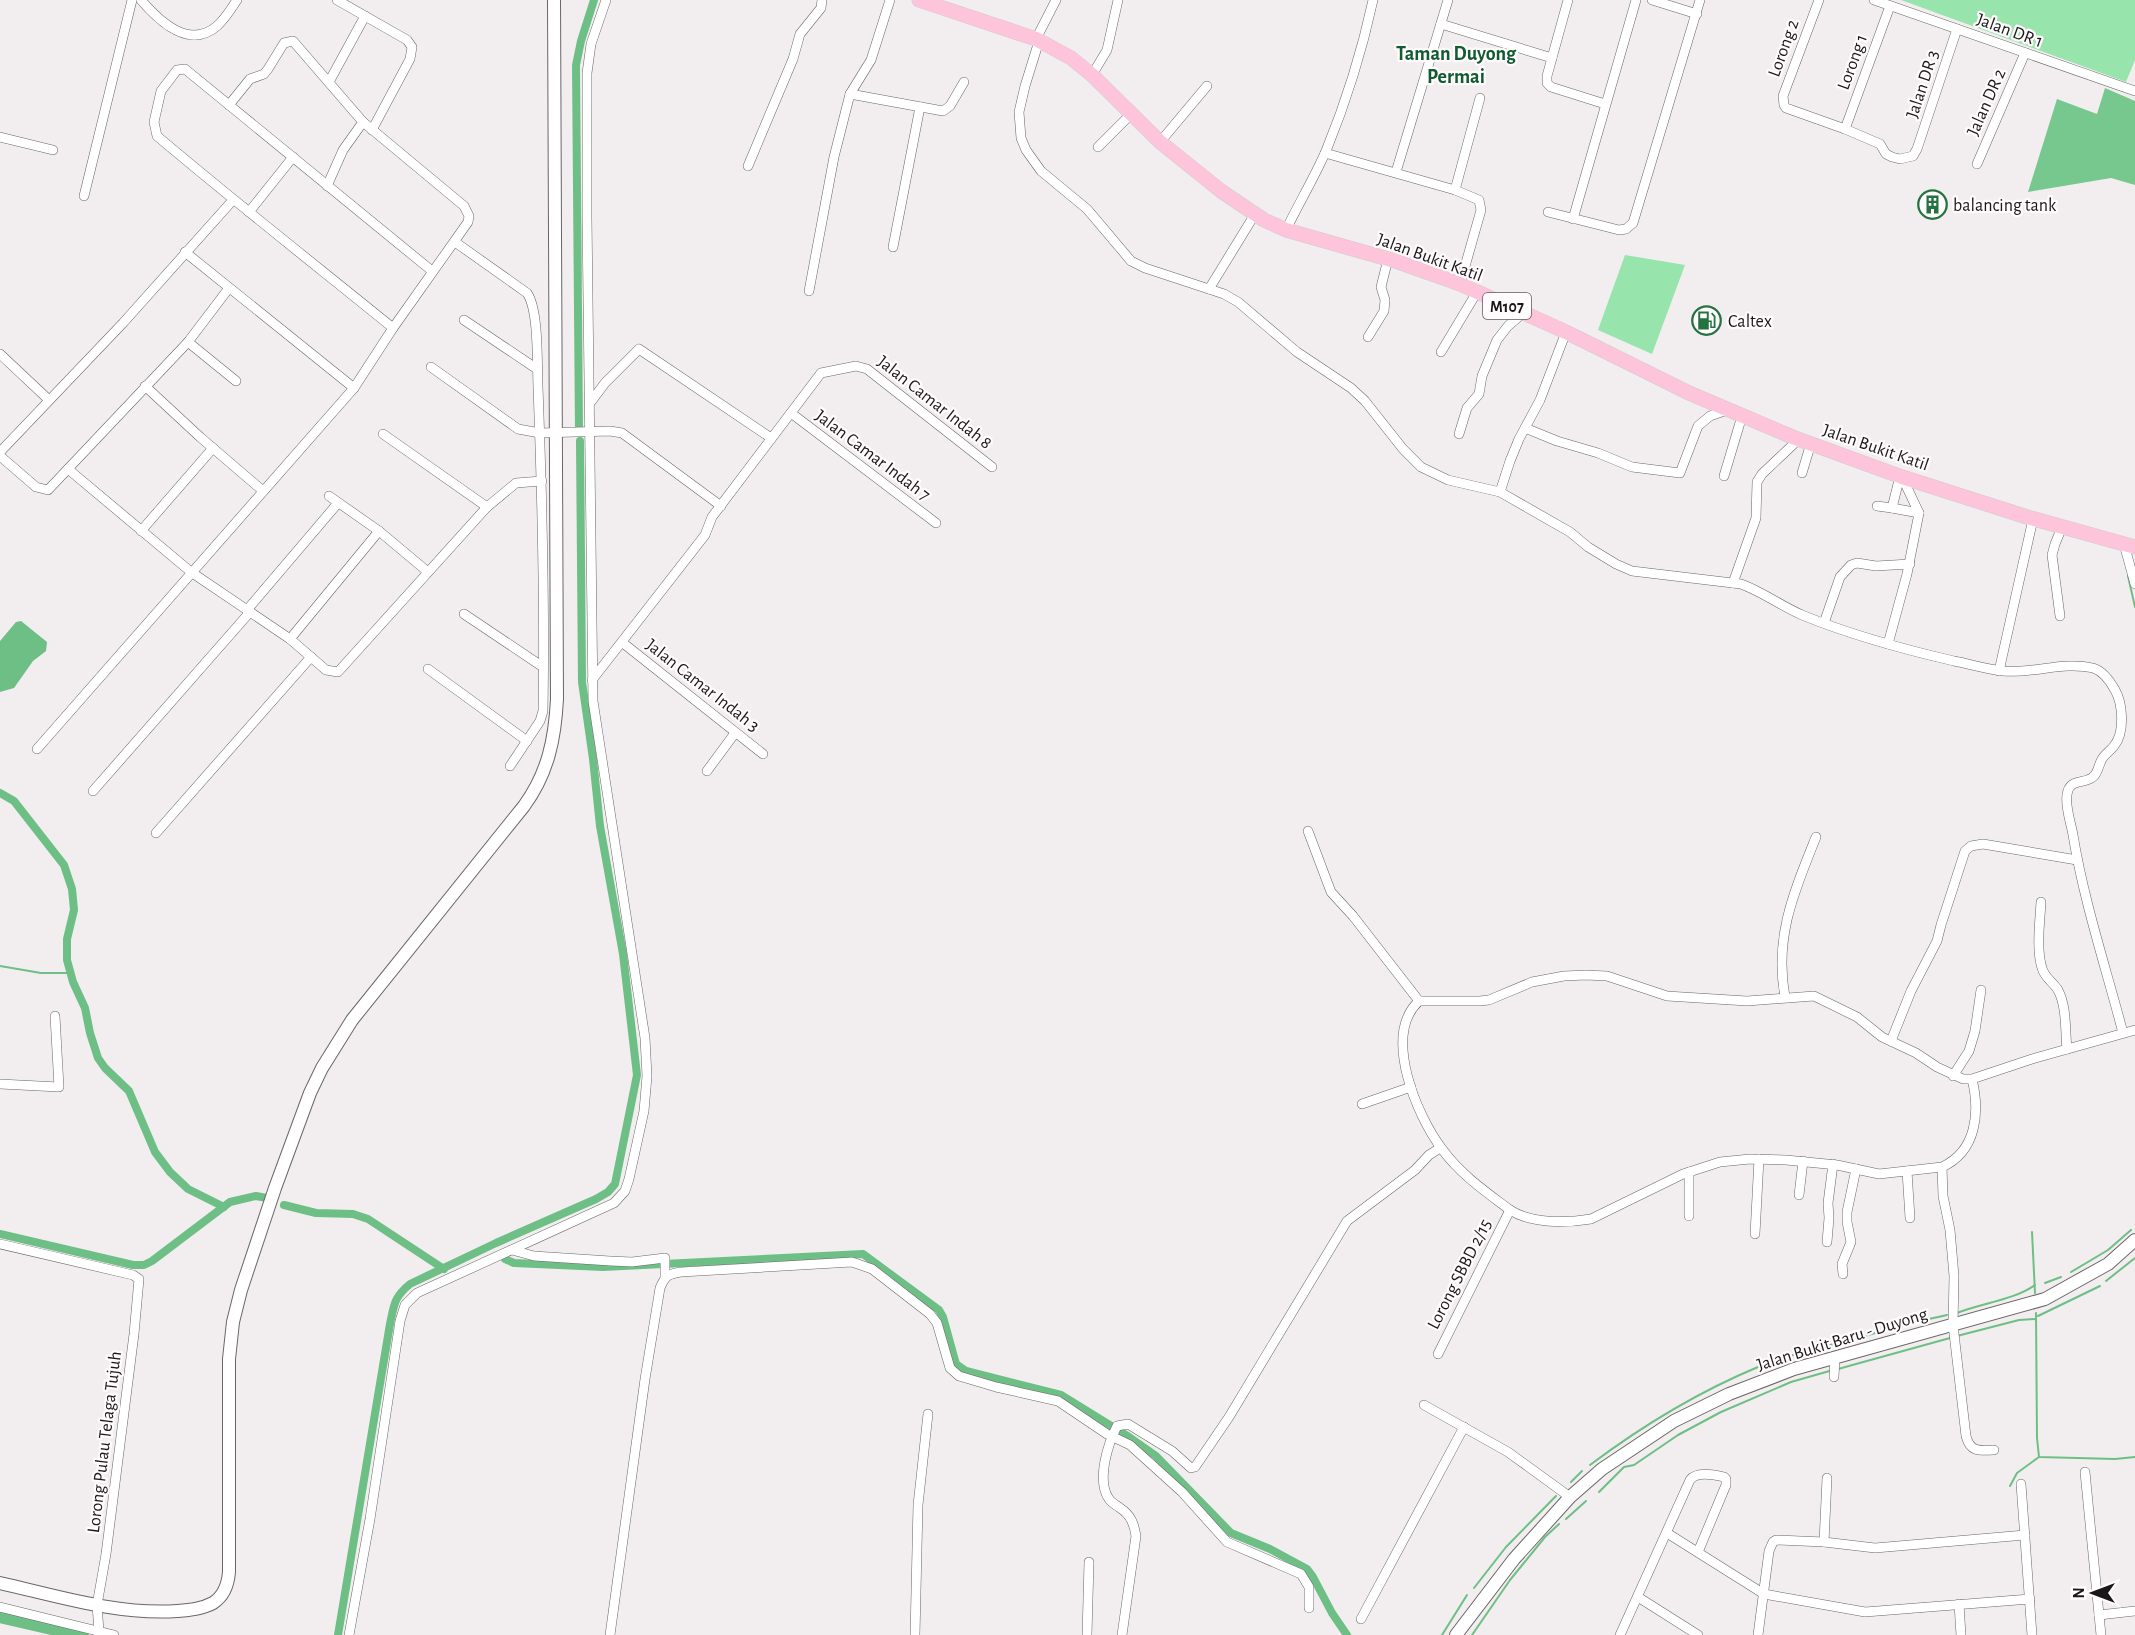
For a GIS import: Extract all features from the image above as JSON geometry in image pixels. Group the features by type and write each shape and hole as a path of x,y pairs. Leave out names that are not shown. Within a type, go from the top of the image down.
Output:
{"main road":[{"path":"0,1583 97,1605 146,1612 194,1609 211,1605 217,1600 228,1582 230,1572 229,1359 234,1322 275,1188 310,1093 322,1068 352,1020 524,806 542,777 548,760 553,741 557,699 554,0"},
{"name":"Jalan Bukit Katil","path":"920,0 1038,40 1071,58 1092,75 1160,142 1221,191 1264,220 1286,230 1388,259 1460,284 1566,332 1727,410 1805,441 1901,476 2033,519 2129,546"},
{"name":"Jalan Bukit Baru - Duyong","path":"1456,1635 1514,1559 1570,1497 1602,1469 1674,1421 1740,1390 1794,1369 1834,1367 1953,1325 2045,1299 2108,1264 2135,1240"}],"street":[{"path":"84,196 132,0"},
{"path":"141,0 161,22 169,27 190,35 198,35 215,28 237,0"},
{"path":"337,0 407,40 412,51 410,59 372,130"},
{"path":"348,1635 370,1519 402,1313 417,1293 605,1208 620,1198 629,1179 644,1111 647,1076 645,1038 595,716 592,680 587,73 591,44 606,0"},
{"path":"748,166 793,59 800,34 821,8 822,0"},
{"path":"809,291 834,157 850,94 871,60 890,0"},
{"path":"1056,0 1038,40 1019,112 1021,138 1026,150 1041,171 1087,209 1131,261 1238,302 1297,352 1351,388 1365,401 1403,449 1421,467 1448,480 1500,492 1570,532 1588,547 1616,564 1632,571 1732,583 1757,590 1799,614 1888,644 1929,655 2000,670 2022,672 2073,666 2094,668 2102,673 2116,692 2120,705 2120,736 2115,746 2101,761 2096,775 2072,783 2067,794 2077,860 2123,1033"},
{"path":"1092,75 1107,50 1118,0"},
{"path":"1286,230 1325,153 1351,83 1365,38 1373,0"},
{"path":"1396,172 1448,0"},
{"path":"1568,0 1547,80 1549,86 1605,104"},
{"path":"1573,219 1636,0"},
{"path":"1652,0 1697,14"},
{"path":"1548,212 1619,230 1626,229 1633,223 1700,0"},
{"name":"Lorong 2","path":"1819,0 1784,96 1784,105 1786,108 1845,129"},
{"name":"Jalan DR 1","path":"1874,0 2135,92"},
{"name":"Lorong 1","path":"1845,129 1890,6"},
{"path":"329,82 364,16"},
{"path":"1441,24 1552,58"},
{"name":"Jalan DR 3","path":"1845,129 1880,144 1886,154 1892,157 1906,159 1913,156 1957,28"},
{"path":"37,749 354,388 393,328 455,242 468,219 468,212 464,206 363,122 297,44 289,41 280,48 264,74 250,79 229,105"},
{"name":"Jalan DR 2","path":"1977,164 2025,53"},
{"path":"393,328 157,136 154,127 161,91 177,70 185,69 432,272"},
{"path":"850,94 940,111 946,110 964,82"},
{"path":"1160,142 1207,86"},
{"path":"1455,190 1480,98"},
{"path":"893,247 920,107"},
{"path":"1098,147 1131,114"},
{"path":"327,186 343,150 363,122"},
{"path":"0,137 53,150"},
{"path":"1325,153 1396,172 1478,199 1482,204 1460,284"},
{"path":"249,212 292,157"},
{"path":"229,288 188,342 48,490 36,488 0,454 123,323 233,200"},
{"path":"1209,290 1255,214"},
{"path":"455,242 531,297 536,332 542,481 542,716 510,766"},
{"path":"185,252 354,388"},
{"path":"1368,337 1384,311 1385,300 1381,287 1388,259"},
{"path":"1441,352 1477,292"},
{"path":"1460,434 1467,408 1479,394 1482,376 1497,340 1523,313"},
{"path":"464,320 537,369"},
{"path":"1500,492 1510,461 1524,428 1540,400 1566,332"},
{"path":"188,342 236,381"},
{"path":"590,403 605,383 639,349 771,438"},
{"path":"0,354 49,400"},
{"name":"Jalan Camar Indah 8","path":"791,413 821,373 856,366 867,369 992,467"},
{"path":"431,367 519,429 540,433 591,431 622,433 721,506"},
{"path":"145,386 263,491"},
{"path":"1524,428 1632,467 1680,473 1694,434 1703,420 1727,410"},
{"path":"592,680 705,535 709,522 791,413"},
{"name":"Jalan Camar Indah 7","path":"791,413 936,524"},
{"path":"1724,476 1742,416"},
{"path":"383,434 487,507"},
{"path":"1732,583 1756,518 1757,482 1762,474 1805,441"},
{"path":"1802,473 1805,441"},
{"path":"141,531 213,448"},
{"path":"68,469 191,573 290,639 326,670 338,672 487,507 516,483 542,481"},
{"path":"1892,508 1901,476"},
{"path":"1888,644 1910,564 1919,513 1918,506 1901,476"},
{"path":"329,496 379,531 428,572"},
{"path":"93,792 249,611 338,503"},
{"path":"1877,506 1919,513"},
{"path":"2000,670 2033,519"},
{"path":"2060,616 2052,555 2062,527"},
{"path":"290,639 379,531"},
{"path":"2129,546 2135,584"},
{"path":"1824,623 1840,577 1851,565 1857,563 1876,566 1910,564"},
{"path":"464,614 543,667"},
{"name":"Jalan Camar Indah 3","path":"623,643 763,754"},
{"path":"156,833 311,657"},
{"path":"428,669 527,741"},
{"path":"707,771 735,733"},
{"path":"1308,831 1331,892 1353,916 1419,1001"},
{"path":"1785,997 1781,974 1782,939 1794,895 1816,837"},
{"path":"1890,1041 1911,990 1937,941 1965,851 1971,846 1983,844 2077,860"},
{"path":"2041,902 2042,967 2047,978 2058,989 2063,1005 2067,1049"},
{"path":"1419,1001 1489,1000 1532,982 1564,976 1586,975 1606,976 1667,996 1746,1001 1814,996 1857,1017 1890,1041 1962,1079 1972,1079 2135,1030"},
{"path":"1953,1076 1969,1051 1975,1031 1981,990"},
{"path":"1419,1001 1407,1017 1402,1036 1403,1061 1428,1126 1440,1148 1460,1170 1510,1210 1529,1218 1569,1221 1591,1219 1689,1172 1720,1162 1760,1159 1803,1161 1833,1164 1879,1174 1942,1167 1952,1163 1975,1130 1977,1110 1972,1079"},
{"path":"0,1084 59,1087 55,1016"},
{"path":"1362,1104 1412,1087"},
{"path":"1122,1635 1136,1536 1133,1522 1123,1510 1111,1502 1107,1495 1105,1459 1114,1432 1128,1424 1172,1451 1186,1466 1195,1467 1229,1417 1347,1221 1415,1170 1429,1155 1440,1148"},
{"path":"1755,1234 1760,1159"},
{"path":"1799,1195 1803,1161"},
{"path":"1827,1242 1830,1218 1828,1203 1833,1164"},
{"path":"1942,1167 1943,1196 1950,1230 1954,1276 1953,1325 1967,1442 1974,1450 1994,1450"},
{"path":"1843,1274 1842,1264 1851,1242 1847,1212 1856,1169"},
{"path":"1907,1171 1910,1218"},
{"path":"1689,1172 1689,1216"},
{"name":"Lorong SBBD 2/15","path":"1438,1354 1510,1210"},
{"name":"Lorong Pulau Telaga Tujuh","path":"0,1244 137,1276 139,1283 106,1554 97,1605 99,1631"},
{"path":"512,1250 534,1256 555,1258 622,1262 663,1257 666,1260 645,1379 610,1635"},
{"path":"665,1275 681,1272 852,1262 864,1264 919,1303 930,1314 937,1323 950,1368 959,1376 987,1385 1058,1401 1114,1432 1182,1492 1227,1542 1300,1574 1309,1587 1309,1608"},
{"path":"1424,1405 1508,1452 1570,1497"},
{"path":"915,1635 918,1505 928,1414"},
{"path":"1361,1619 1464,1427"},
{"path":"2085,1472 2101,1635"},
{"path":"1620,1635 1692,1477 1698,1475 1724,1477 1726,1485 1698,1552"},
{"path":"1824,1542 1827,1478"},
{"path":"2021,1484 2032,1635"},
{"path":"1667,1533 1764,1594 1865,1612 2030,1599"},
{"path":"1758,1635 1769,1551 1773,1542 1781,1539 1875,1548 2025,1535"},
{"path":"1087,1635 1089,1562"},
{"path":"1638,1597 1698,1635"},
{"path":"1959,1604 1961,1635"},
{"path":"0,1607 114,1635"},
{"path":"2099,1614 2135,1611"}],"shaded area":[{"path":"1901,0 2135,0 2135,60 2126,82"},
{"path":"2105,88 2135,101 2135,185 2111,178 2028,192 2057,99 2097,114"},
{"path":"1625,255 1685,265 1652,354 1598,330"},
{"path":"21,621 47,642 46,651 33,661 14,688 0,692 0,641 16,622"}],"waterway":[{"path":"579,432 576,65 594,0"},
{"path":"338,1635 390,1324 398,1297 410,1284 596,1199 608,1192 615,1184 637,1075 623,954 600,826 582,682 580,441"},
{"path":"2128,576 2135,607"},
{"path":"0,793 14,801 64,865 72,889 74,910 67,939 67,960 73,982 85,1008 98,1058 129,1091 155,1152 170,1172 188,1189 224,1207"},
{"path":"0,966 41,973 71,973"},
{"path":"0,1234 133,1265 144,1265 230,1202 256,1196 267,1198"},
{"path":"284,1205 316,1213 353,1214 368,1219 444,1269"},
{"path":"2071,1272 2108,1250 2131,1230"},
{"path":"2032,1232 2035,1293"},
{"path":"505,1259 514,1263 603,1267 863,1254 939,1310 956,1364 966,1371 1061,1395 1129,1437 1156,1456 1231,1533 1270,1549 1307,1569 1347,1635"},
{"path":"2106,1281 2135,1258"},
{"path":"2045,1283 2061,1277"},
{"path":"1957,1313 2008,1298 2035,1285"},
{"path":"2038,1316 2100,1286"},
{"path":"2036,1313 2039,1457 2115,1459 2135,1457"},
{"path":"1590,1465 1671,1411 1714,1387 1758,1367 1801,1352 1947,1315"},
{"path":"1957,1336 2019,1320 2036,1319"},
{"path":"1838,1369 1950,1338"},
{"path":"1599,1492 1624,1467 1634,1465 1678,1435 1721,1412 1791,1382 1833,1370"},
{"path":"2010,1486 2017,1473 2039,1457"},
{"path":"1571,1482 1582,1471"},
{"path":"1474,1588 1506,1547 1556,1496"},
{"path":"1566,1519 1586,1501"},
{"path":"1472,1635 1510,1580 1545,1537 1559,1524"},
{"path":"1442,1635 1467,1595"},
{"path":"0,1616 82,1635"}],"place":[{"name":"balancing tank","path":"1932,205"},
{"name":"Caltex","path":"1707,321"}],"district":[{"name":"Taman Duyong Permai","path":"1456,64"}]}
